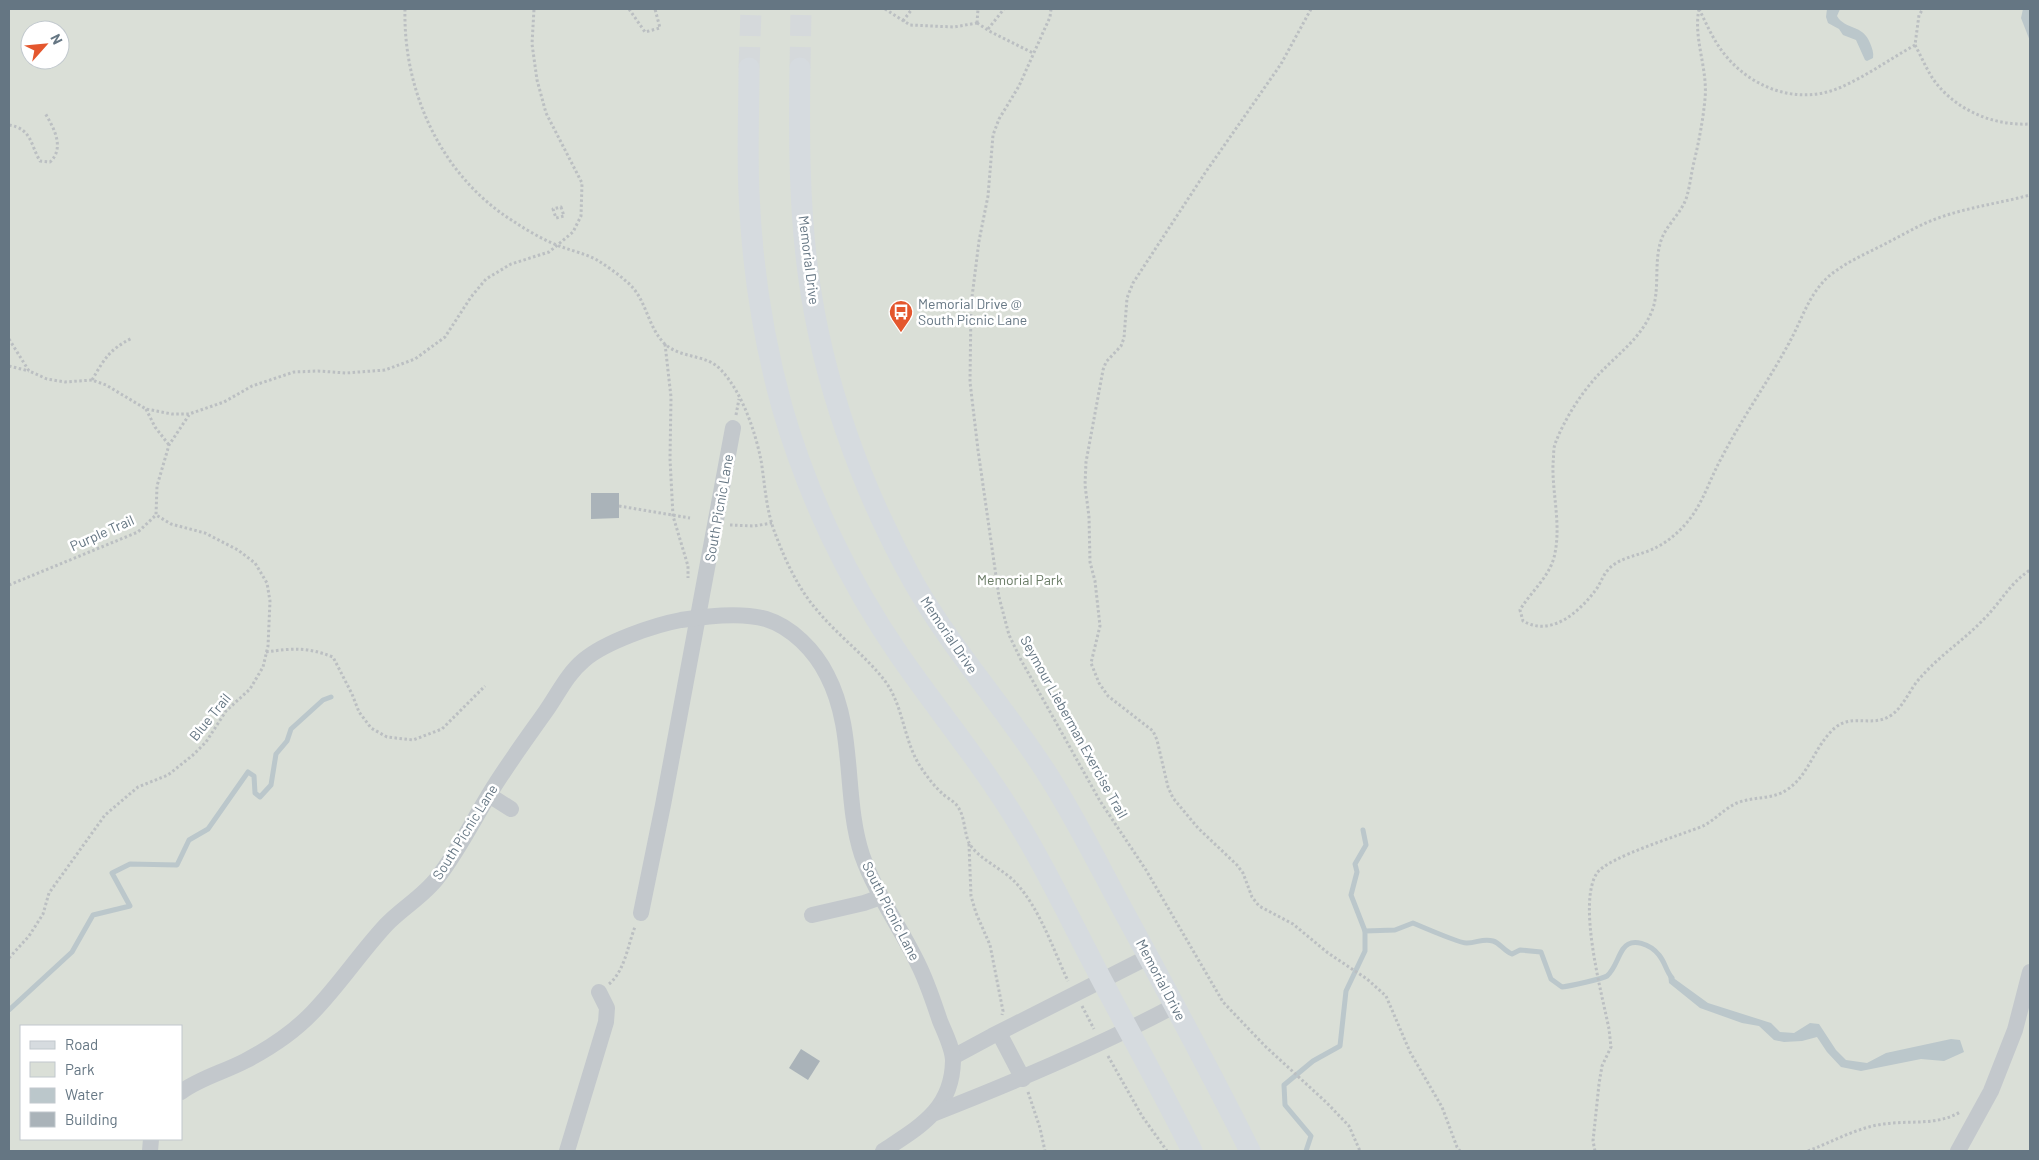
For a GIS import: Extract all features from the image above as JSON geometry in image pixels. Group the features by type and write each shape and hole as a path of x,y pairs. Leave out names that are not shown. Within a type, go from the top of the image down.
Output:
{"main road":[{"path":"749,68 749,193 760,302 776,382 800,460 820,510 853,581 899,655 974,757 1024,833 1192,1151"},
{"name":"Memorial Drive","path":"800,68 800,180 808,273 831,382 848,436 867,486 889,535 943,629 1048,776 1148,957 1250,1151"}],"street":[{"name":"South Picnic Lane","path":"641,913 699,617 733,428"},
{"name":"South Picnic Lane","path":"182,1090 246,1061 288,1036 311,1015 335,988 378,932 398,912 436,881 457,851 489,795 565,680 584,659 605,647 644,630 669,622 699,617 749,616 776,623 799,637 829,678 839,707 846,747 851,805 856,836 880,896 919,966 953,1058 950,1087 935,1113 919,1128 883,1151"},
{"path":"489,795 510,809"},
{"path":"812,915 864,903 880,896"},
{"path":"953,1058 1148,957"},
{"path":"1958,1151 1991,1091 2016,1030 2030,972"},
{"path":"567,1151 606,1022 607,1008 599,992"},
{"name":"South Picnic Lane","path":"935,1113 1023,1079 1128,1030 1174,1006"},
{"path":"999,1033 1023,1079"}],"path":[{"path":"9,366 29,371 47,379 65,382 92,380 106,385 146,409 172,414 189,414 224,402 252,386 294,372 346,373 385,370 415,359 445,336 486,279 511,264 535,258 549,252 573,232 581,216 582,183 546,112 537,80 532,44 534,9"},
{"path":"630,9 645,32 660,28 655,9"},
{"path":"885,9 891,10 902,21 910,25 954,27 978,23 991,32 1033,53"},
{"path":"902,21 912,9"},
{"path":"978,9 978,23"},
{"path":"988,29 1004,9"},
{"name":"Seymour Lieberman Exercise Trail","path":"1051,9 1050,17 1019,86 999,119 993,135 988,196 979,241 970,305 970,382 978,450 999,597 1009,635 1100,801 1146,870 1223,1002 1265,1046 1327,1102 1348,1126 1360,1151"},
{"path":"1311,9 1280,64 1204,173 1133,283 1126,304 1124,338 1121,346 1106,362 1100,379 1086,462 1085,485 1089,517 1090,562 1100,626 1091,663 1099,683 1108,696 1153,731 1168,787 1173,798 1198,828 1237,865 1243,873 1252,897 1259,906 1293,924 1328,953 1367,979 1386,996 1410,1052 1442,1107 1460,1151"},
{"path":"1699,9 1725,55 1738,68 1768,87 1793,95 1814,95 1838,88 1915,45"},
{"path":"1699,9 1697,20 1698,38 1706,96 1702,125 1686,198 1677,216 1664,233 1660,244 1656,293 1652,310 1645,324 1637,337 1597,376 1585,392 1566,420 1554,446 1553,477 1558,516 1555,555 1545,576 1520,610 1523,621 1532,626 1544,627 1561,622 1580,608 1596,590 1606,572 1615,564 1658,547 1672,537 1688,521 1704,498 1721,458 1770,380 1795,333 1803,312 1814,294 1829,276 1849,262 1929,222 1991,203 2030,195"},
{"path":"1923,9 1919,15 1915,45 1934,79 1945,93 1960,106 1975,115 1994,120 2030,124"},
{"path":"9,125 18,127 29,134 40,161 50,162 58,151 57,138 45,113"},
{"path":"92,380 104,359 115,347 132,338"},
{"path":"9,339 29,371"},
{"path":"665,344 671,397 670,459 673,516 688,566 688,582"},
{"path":"146,409 155,427 169,445"},
{"path":"156,515 157,486 169,445 189,414"},
{"path":"619,506 690,518"},
{"name":"Purple Trail","path":"9,586 138,532 156,515"},
{"name":"Blue Trail","path":"9,958 29,936 43,914 49,893 106,815 138,787 168,775 206,742 226,710 250,689 263,667 270,601 266,583 254,563 238,550 205,533 171,524 156,515"},
{"path":"722,524 754,526 772,524"},
{"path":"1595,1151 1593,1140 1599,1084 1602,1066 1611,1047 1589,918 1589,892 1597,872 1613,861 1631,853 1705,825 1735,803 1749,798 1771,796 1787,790 1799,779 1821,742 1837,725 1858,719 1878,722 1890,716 1900,707 1920,678 1984,620 2008,589 2030,570"},
{"path":"266,652 294,648 316,650 334,657 359,712 371,728 387,737 413,740 442,729 485,686"},
{"path":"969,842 971,896 990,945 1003,1011 999,1033"},
{"path":"599,992 614,980 641,913"},
{"path":"1083,1009 1097,1034"},
{"path":"1108,1056 1142,1116 1167,1151"},
{"path":"1023,1079 1040,1128 1045,1151"},
{"path":"1808,1151 1859,1131 1884,1124 1924,1122 1950,1118 1963,1111"}],"green space":[{"name":"Memorial Park","path":"9,9 2030,9 2030,1151 9,1151"}],"water":[{"path":"1827,9 1840,9 1837,16 1840,20 1859,30 1867,37 1873,52 1873,58 1865,60 1856,40 1843,35 1839,29 1828,23 1826,17"},
{"path":"2023,9 2030,9 2030,41 2021,18"},
{"path":"1668,974 1708,1003 1771,1023 1780,1032 1794,1033 1810,1023 1819,1024 1836,1050 1846,1060 1867,1063 1886,1053 1951,1039 1960,1040 1964,1052 1944,1061 1921,1059 1861,1071 1841,1067 1827,1052 1817,1037 1802,1041 1784,1042 1774,1040 1759,1026 1742,1023 1700,1008 1669,983"}],"building":[{"path":"591,493 619,493 619,518 591,519"},
{"path":"801,1049 820,1061 808,1080 789,1068"}],"waterway":[{"path":"9,1010 72,952 93,915 130,906 112,873 130,864 177,865 189,840 208,829 248,772 254,776 255,793 260,797 271,785 276,754 287,741 291,729 323,700 331,697"},
{"path":"1363,830 1366,845 1355,864 1357,872 1351,895 1365,931"},
{"path":"1306,1151 1311,1136 1285,1105 1284,1085 1313,1061 1340,1046 1346,991 1365,951 1365,931 1395,930 1413,923 1464,943 1493,941 1512,954 1520,950 1541,952 1551,979 1562,987 1593,981 1607,976 1627,945 1641,943 1656,951 1672,978"}],"tunnel":[{"path":"749,68 751,9"},
{"path":"800,68 801,9"}],"place":[{"name":"Memorial Drive @ South Picnic Lane","path":"901,333"}]}
